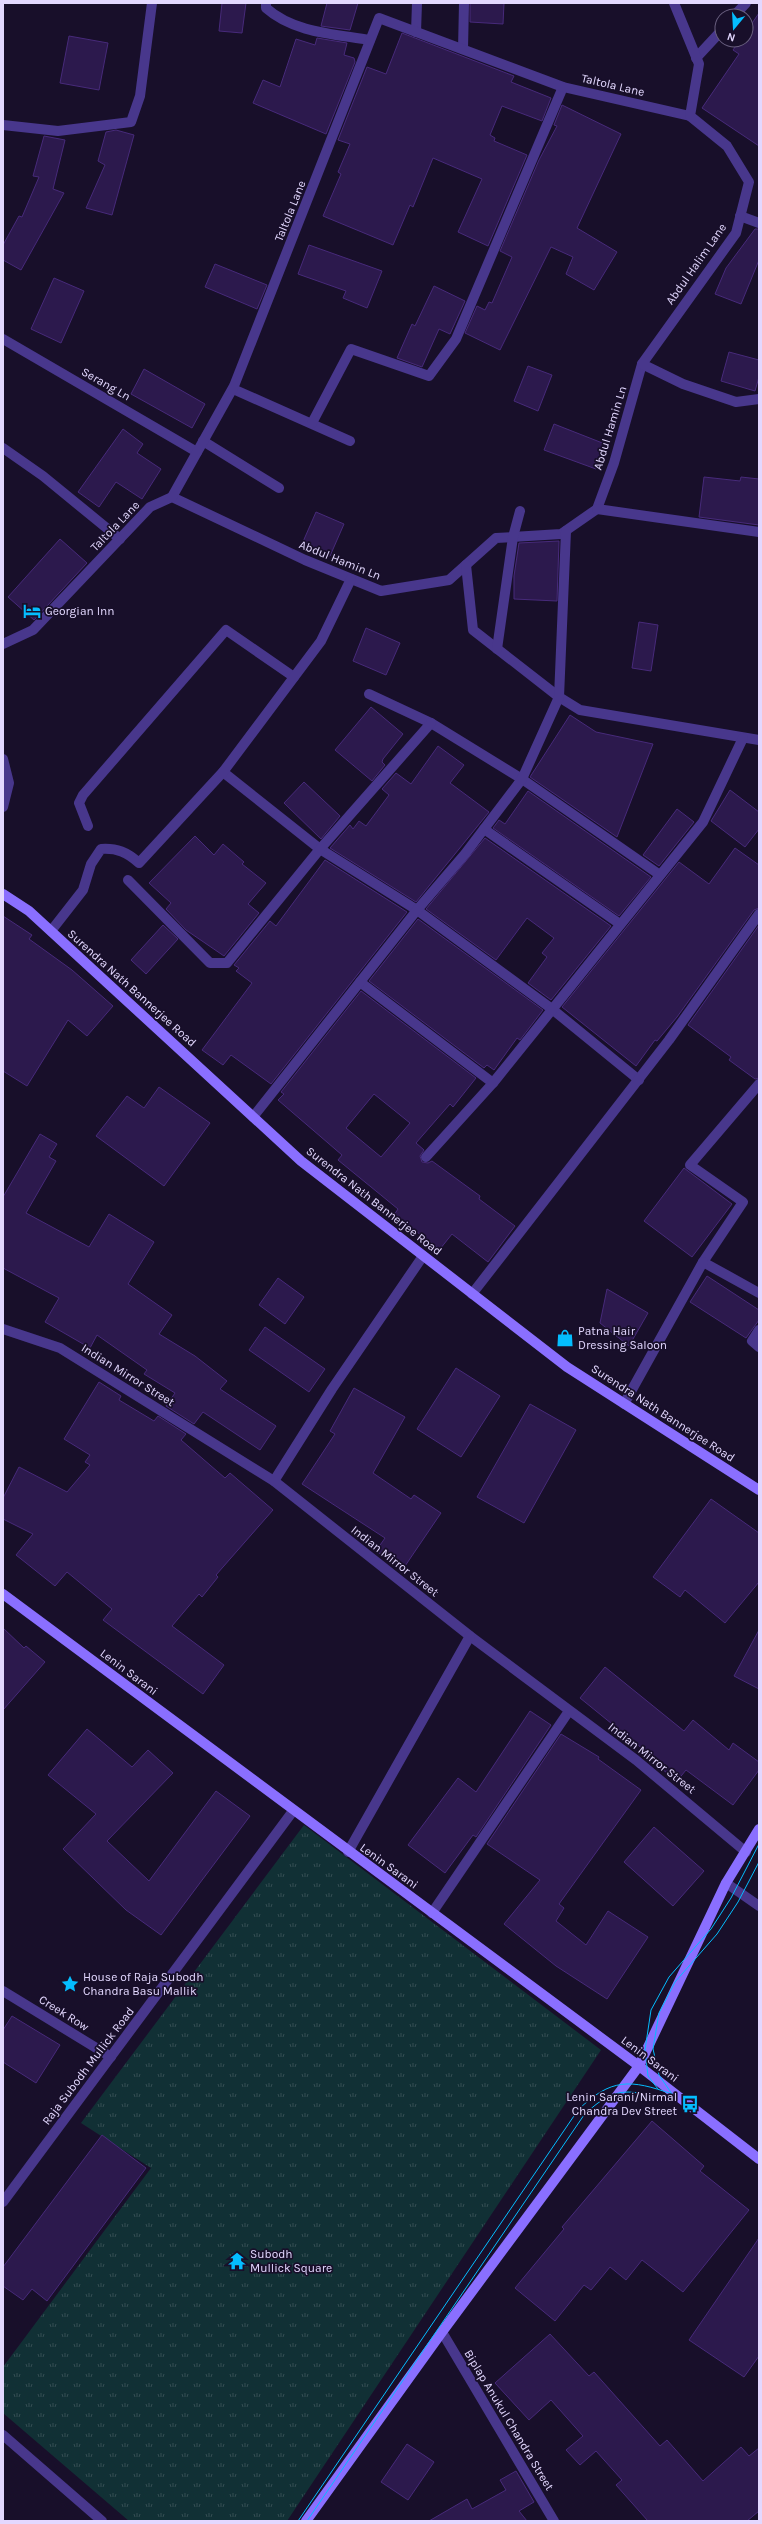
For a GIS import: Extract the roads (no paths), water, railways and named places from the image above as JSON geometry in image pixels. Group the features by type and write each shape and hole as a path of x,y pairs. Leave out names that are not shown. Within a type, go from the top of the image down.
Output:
{"main road":[{"name":"Surendra Nath Bannerjee Road","path":"3,894 29,911 253,1118 301,1160 566,1367 759,1490"},
{"name":"Lenin Sarani","path":"3,1594 348,1852 639,2066 759,2159"},
{"path":"306,2521 442,2332 639,2066 726,1883 759,1829"}],"street":[{"path":"3,126 58,131 131,122 140,96 152,3"},
{"path":"266,3 266,8 277,18 298,27 370,40"},
{"path":"416,32 417,3"},
{"path":"463,49 464,3"},
{"path":"674,3 699,64 690,116"},
{"name":"Taltola Lane","path":"3,644 33,630 150,507 172,497 233,389 379,18 563,87 690,116"},
{"path":"696,58 714,39"},
{"path":"312,423 351,349 428,376 456,339 563,87"},
{"name":"Abdul Halim Lane","path":"642,364 736,233 749,182 727,146 690,116"},
{"path":"740,216 759,223"},
{"name":"Serang Ln","path":"3,339 197,452"},
{"path":"642,364 683,384 736,402 759,399"},
{"name":"Abdul Hamin Ln","path":"172,497 305,560 381,591 449,580 496,538 561,534 597,509 614,463 642,364"},
{"path":"233,389 350,441"},
{"path":"203,441 279,488"},
{"path":"3,448 43,476 120,539"},
{"path":"597,509 759,532"},
{"path":"497,649 513,537 520,511"},
{"path":"253,1118 417,910 484,829 522,780 559,697 566,531"},
{"path":"466,565 473,630 559,697 580,710 759,740"},
{"path":"51,931 83,890 91,864 101,850 115,848 130,855 139,863 223,772 321,641 351,579"},
{"path":"88,826 79,803 83,795 226,630 294,677"},
{"path":"369,694 431,723 522,780 660,875"},
{"path":"128,880 210,963 227,963 320,849 431,723"},
{"path":"426,1157 493,1083 704,822 744,738"},
{"path":"3,759 9,783 3,807"},
{"path":"223,772 320,849 417,910 552,1009 638,1080"},
{"path":"484,829 620,924"},
{"path":"472,1294 670,1040 759,914"},
{"path":"360,982 493,1083"},
{"path":"624,1404 703,1262 743,1202 690,1165 759,1084"},
{"path":"274,1481 332,1389 423,1256"},
{"path":"703,1262 759,1293"},
{"name":"Indian Mirror Street","path":"3,1330 60,1348 274,1481 470,1636 636,1760 746,1852"},
{"path":"759,1330 752,1341 759,1346"},
{"path":"348,1852 470,1636"},
{"path":"432,1913 569,1711"},
{"name":"Raja Subodh Mullick Road","path":"3,2202 293,1811"},
{"path":"726,1883 759,1906"},
{"name":"Creek Row","path":"3,1991 111,2057"},
{"name":"Biplap Anukul Chandra Street","path":"442,2332 554,2521"},
{"path":"3,2435 102,2521"}],"tram line":[{"path":"658,2089 648,2076 645,2050 651,2010 669,1977 711,1929 731,1898 759,1844"},
{"path":"672,2094 659,2075 653,2049 659,2013 675,1982 717,1934 738,1902 759,1862"},
{"path":"298,2521 578,2110 601,2092 622,2084 644,2086 672,2094"},
{"path":"307,2521 584,2115 605,2098 623,2092 633,2092 668,2101"}],"place":[{"name":"Georgian Inn","path":"32,611"},
{"name":"Patna Hair Dressing Saloon","path":"565,1338"},
{"name":"House of Raja Subodh Chandra Basu Mallik","path":"70,1984"},
{"name":"Lenin Sarani/Nirmal Chandra Dev Street","path":"690,2104"},
{"name":"Subodh Mullick Square","path":"237,2261"}]}
